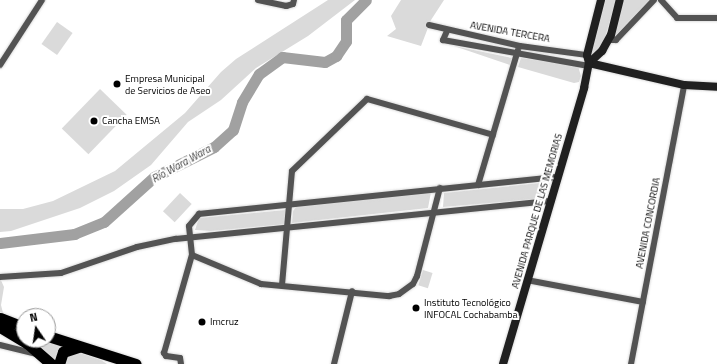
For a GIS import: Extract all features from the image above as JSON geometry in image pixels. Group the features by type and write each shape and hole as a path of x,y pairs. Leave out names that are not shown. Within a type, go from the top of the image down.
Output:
{"highway":[{"path":"0,318 16,324"},
{"path":"0,327 27,343 51,364"},
{"path":"56,339 108,360 136,364"},
{"path":"58,364 63,352 78,347"}],"street":[{"path":"0,65 42,0"},
{"path":"258,0 286,6 293,4 294,0"},
{"name":"AVENIDA PARQUE DE LAS MEMORIAS","path":"503,364 552,201 588,61 601,0"},
{"path":"588,61 609,40 620,0"},
{"path":"609,40 616,40 654,0"},
{"path":"661,0 677,18 717,18"},
{"name":"AVENIDA TERCERA","path":"429,25 447,31 588,61 684,85 717,87"},
{"name":"AVENIDA TERCERA","path":"447,31 443,40 517,54 588,61"},
{"path":"478,185 520,46"},
{"name":"AVENIDA CONCORDIA","path":"631,364 644,302 684,85"},
{"path":"282,285 289,226 292,171 367,99 493,135"},
{"path":"181,364 180,358 166,356 164,353 192,255 190,226 199,214 290,206 440,188 558,177"},
{"path":"192,255 261,284 352,291 389,296 406,290 417,276 435,212 440,188"},
{"path":"0,276 61,273 157,241 289,226 552,201"},
{"path":"527,280 644,302"},
{"path":"334,364 352,291"},
{"path":"0,345 40,355"}],"shaded area":[{"path":"328,0 355,0 308,36 256,68 221,100 188,122 151,165 114,191 80,208 11,231 0,232 0,209 23,209 53,201 115,171 185,113 221,72 236,59"},
{"path":"401,0 444,0 431,20 421,46 387,36 396,29 391,16"},
{"path":"604,0 616,0 601,51 597,55 591,53"},
{"path":"623,0 650,0 610,41"},
{"path":"57,22 73,33 57,55 42,44"},
{"path":"454,46 512,58 510,65"},
{"path":"521,58 578,66 581,76 579,82 574,83 518,67"},
{"name":"Cancha EMSA","path":"100,89 127,115 88,154 62,129"},
{"path":"550,182 546,198 443,207 444,193"},
{"path":"431,192 428,208 292,223 293,211 296,207"},
{"path":"180,193 192,204 175,222 163,211"},
{"path":"285,210 286,224 211,231 195,230 199,218"},
{"path":"423,270 433,273 428,288 418,285"},
{"path":"0,278 4,287 1,305 3,313 0,312"},
{"path":"56,343 64,346 54,360 40,348 56,348"},
{"path":"74,351 101,360 107,364 61,364 64,356"}],"waterway":[{"name":"Río Wara Wara","path":"0,243 74,234 104,222 154,177 214,147 233,130 242,102 259,74 282,57 325,62 336,56 346,41 346,20 366,0"}],"place":[{"name":"Empresa Municipal de Servicios de Aseo","path":"117,84"},
{"name":"Cancha EMSA","path":"94,121"},
{"name":"Instituto Tecnológico INFOCAL Cochabamba","path":"416,308"},
{"name":"Imcruz","path":"202,322"}]}
